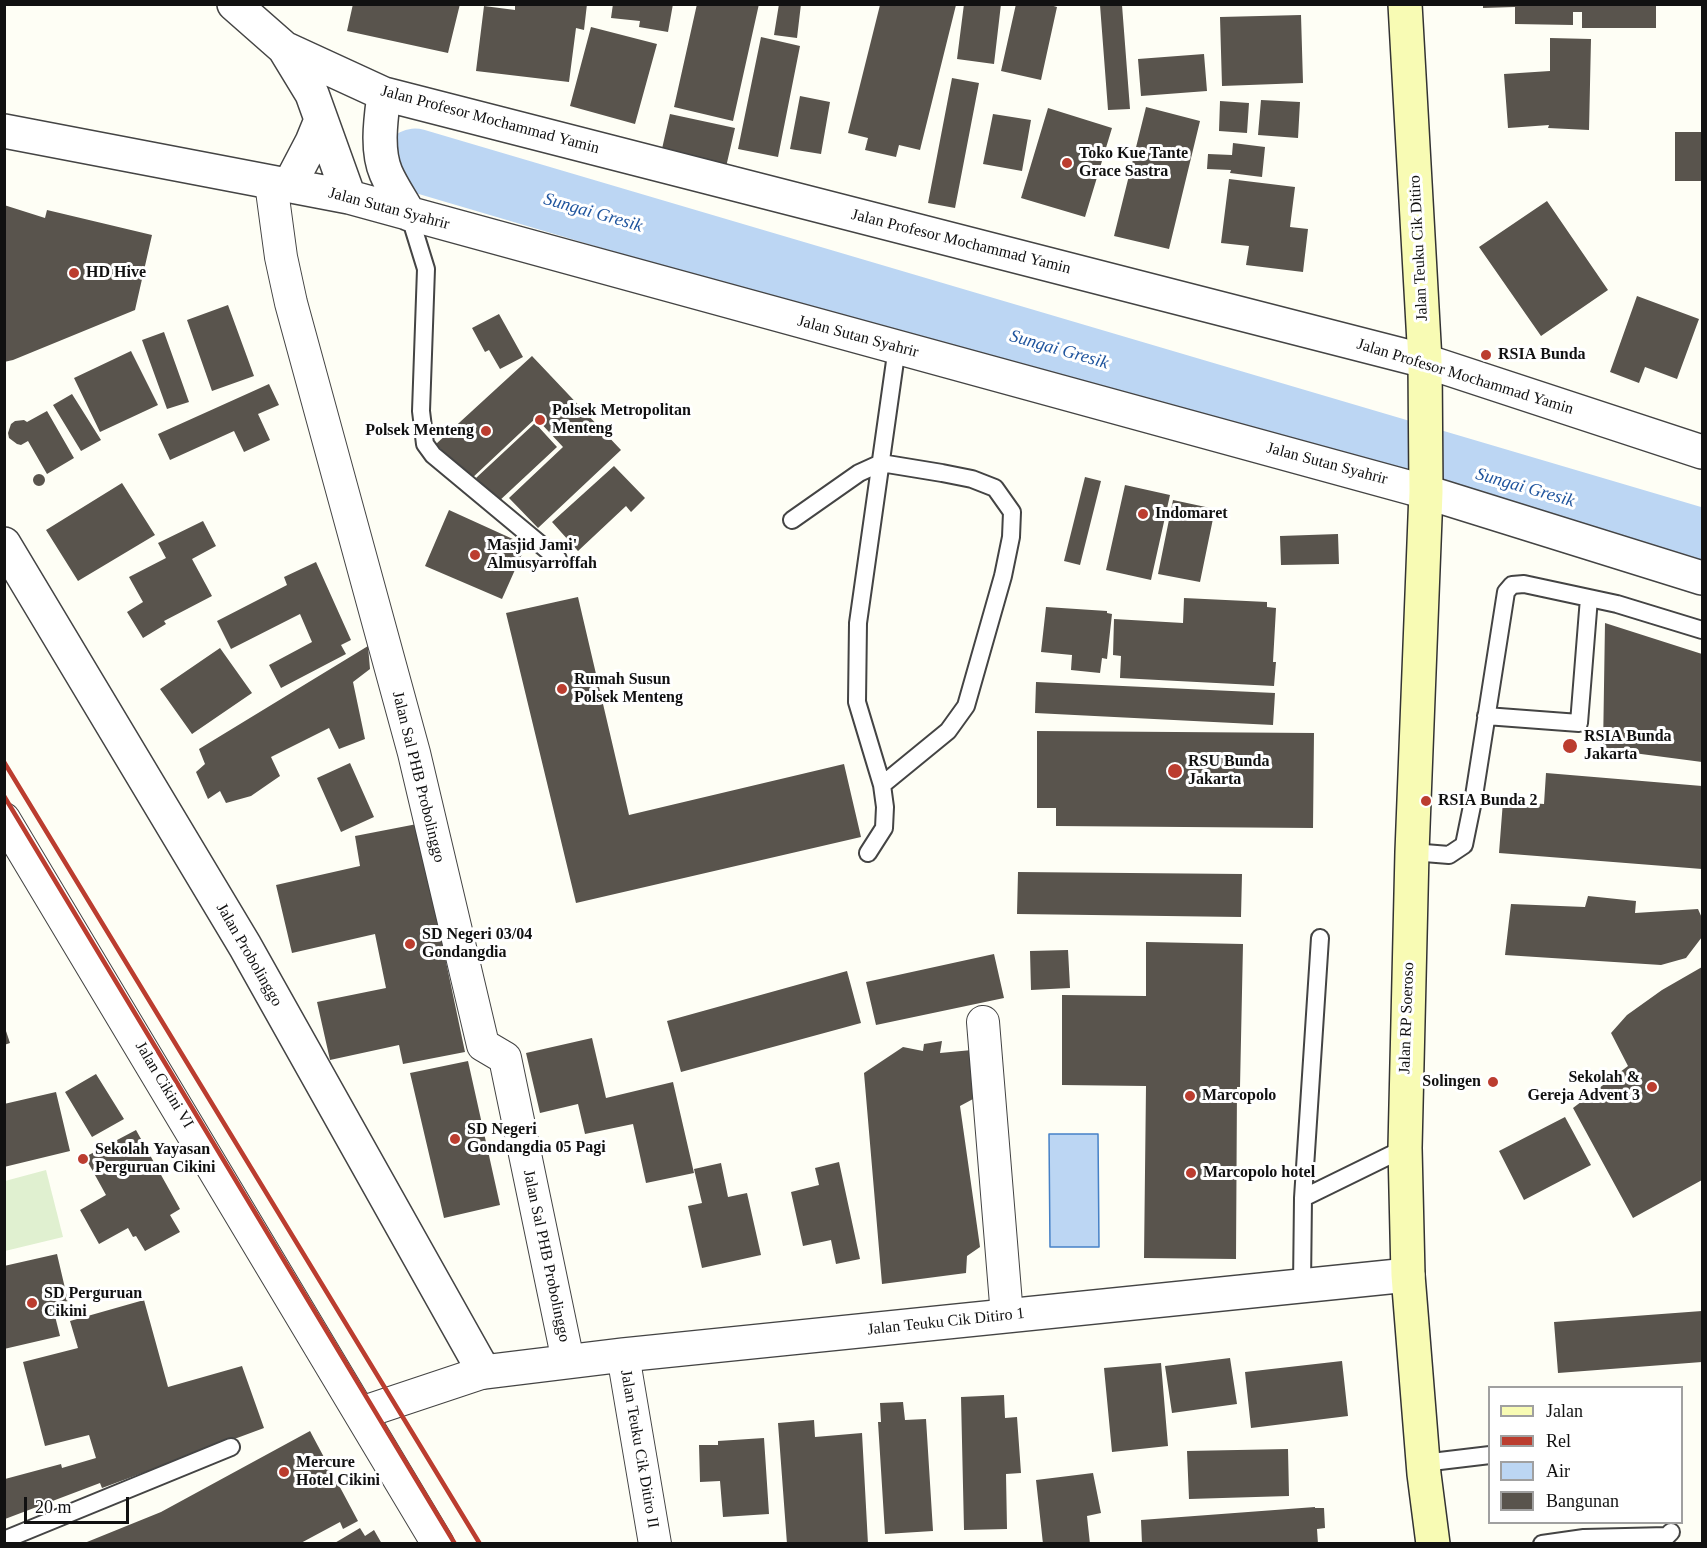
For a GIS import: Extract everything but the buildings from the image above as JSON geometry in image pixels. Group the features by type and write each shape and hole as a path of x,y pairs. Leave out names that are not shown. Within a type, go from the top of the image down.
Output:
{"main road":[{"name":"Jalan Teuku Cik Ditiro","path":"1405,4 1425,374 1426,479"},
{"name":"Jalan RP Soeroso","path":"1426,479 1412,852 1405,1148 1407,1275 1423,1463 1433,1544"}],"street":[{"name":"Jalan Profesor Mochammad Yamin","path":"234,4 284,48 384,94 1425,374 1702,452"},
{"path":"284,48 312,94 349,197"},
{"path":"384,94 381,148 385,171 409,214"},
{"path":"280,184 312,142 321,120"},
{"name":"Jalan Sutan Syahrir","path":"4,131 349,197 897,347 1426,479 1702,578"},
{"name":"Jalan Sal PHB Probolinggo","path":"280,184 281,257 291,303 414,753 483,1046 505,1058 568,1361"},
{"name":"Jalan Probolinggo","path":"4,544 251,956 484,1372"},
{"name":"Jalan Cikini VI","path":"4,819 438,1544"},
{"path":"983,1022 1007,1316"},
{"name":"Jalan Teuku Cik Ditiro 1","path":"484,1372 623,1355 1407,1275"},
{"name":"Jalan Teuku Cik Ditiro II","path":"623,1355 655,1544"},
{"path":"361,1413 484,1372"}],"lane":[{"path":"409,214 426,269 421,411 424,444 433,455 558,559"},
{"path":"868,852 884,828 885,807 882,785 857,702 858,623 897,347"},
{"path":"792,520 859,473 881,463 952,475 995,488 1012,512 1011,537 1003,576 966,706 948,730 882,785"},
{"path":"1412,852 1449,855 1464,845 1506,592 1512,585 1524,584 1617,604 1702,630"},
{"path":"1486,716 1579,723 1589,598"},
{"path":"1302,1285 1303,1198 1320,938"},
{"path":"1303,1198 1405,1148"},
{"path":"4,1540 231,1448"},
{"path":"1423,1463 1488,1455"},
{"path":"1542,1544 1584,1539 1667,1536 1671,1532"}],"green space":[{"path":"46,1170 63,1237 5,1251 5,1181"}],"water":[{"path":"1049,1134 1098,1134 1099,1247 1050,1247"}],"waterway":[{"name":"Sungai Gresik","path":"415,160 1702,540"}],"railway":[{"path":"4,762 480,1544"},
{"path":"4,796 455,1544"}],"place":[{"name":"Toko Kue Tante Grace Sastra","path":"1067,163"},
{"name":"HD Hive","path":"74,273"},
{"name":"RSIA Bunda","path":"1486,355"},
{"name":"Polsek Metropolitan Menteng","path":"540,420"},
{"name":"Polsek Menteng","path":"486,431"},
{"name":"Indomaret","path":"1143,514"},
{"name":"Masjid Jami' Almusyarroffah","path":"475,555"},
{"name":"Rumah Susun Polsek Menteng","path":"562,689"},
{"name":"RSIA Bunda Jakarta","path":"1570,746"},
{"name":"RSU Bunda Jakarta","path":"1175,771"},
{"name":"RSIA Bunda 2","path":"1426,801"},
{"name":"SD Negeri 03/04 Gondangdia","path":"410,944"},
{"name":"Solingen","path":"1493,1082"},
{"name":"Sekolah & Gereja Advent 3","path":"1652,1087"},
{"name":"Marcopolo","path":"1190,1096"},
{"name":"SD Negeri Gondangdia 05 Pagi","path":"455,1139"},
{"name":"Sekolah Yayasan Perguruan Cikini","path":"83,1159"},
{"name":"Marcopolo hotel","path":"1191,1173"},
{"name":"SD Perguruan Cikini","path":"32,1303"},
{"name":"Mercure Hotel Cikini","path":"284,1472"}]}
